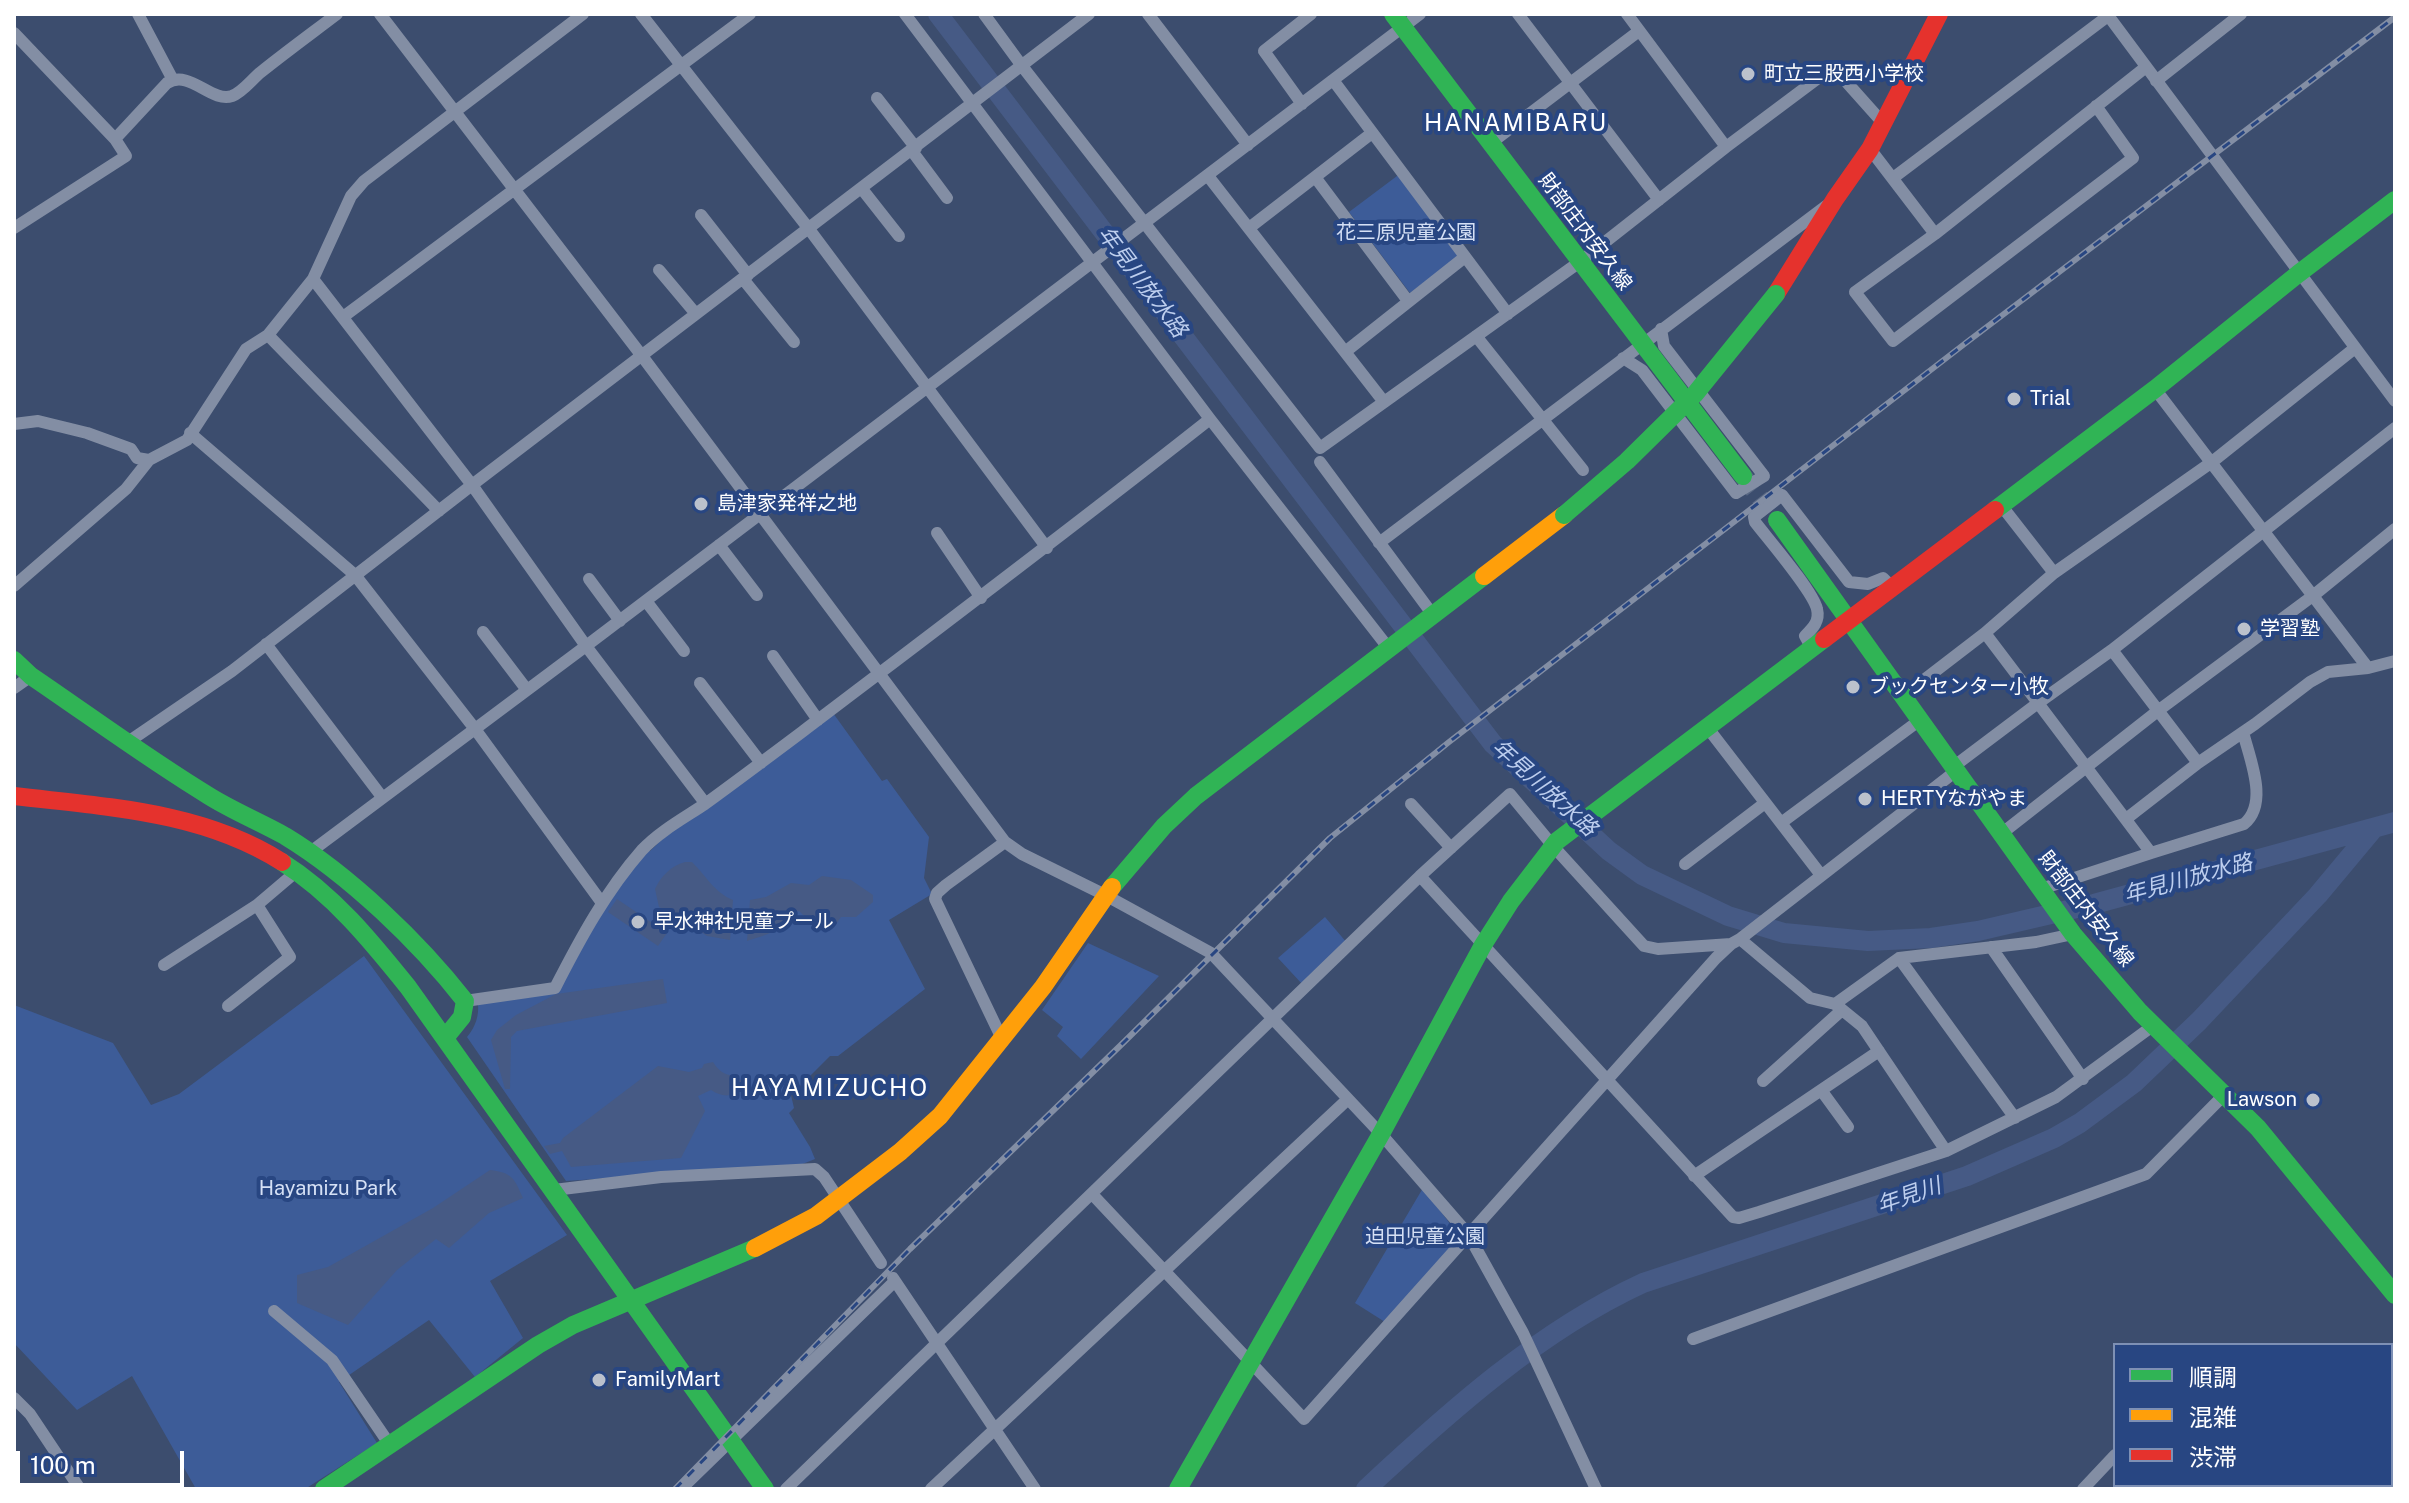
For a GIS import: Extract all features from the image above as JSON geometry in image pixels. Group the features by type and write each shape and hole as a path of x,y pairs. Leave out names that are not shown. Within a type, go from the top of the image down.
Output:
{"street":[{"path":"138,14 173,80"},
{"path":"115,139 167,83 183,79 220,96 236,94 337,14"},
{"path":"380,14 516,189 1005,842 1211,953 1381,1134 1468,1234 1523,1333 1596,1489"},
{"path":"14,586 126,489 149,460 187,440 246,349 268,335 313,279 351,196 364,181 583,14"},
{"path":"641,14 809,229 1047,548"},
{"path":"343,317 750,14"},
{"path":"905,14 1210,419 1390,650"},
{"path":"984,14 1016,70 1146,223 1320,448 1581,261 1833,67 1883,123"},
{"path":"128,742 232,671 1089,14"},
{"path":"1148,14 1248,145"},
{"path":"1302,104 1264,51 1311,14"},
{"path":"309,853 1208,176 1333,80 1398,20 1420,14"},
{"path":"1518,14 1659,200"},
{"path":"1627,14 1726,147"},
{"path":"324,1489 538,1345 573,1325 756,1248 816,1216 900,1152 940,1116 1003,1041 1105,895 1164,826 1196,796 1564,515 1627,461 1687,403 1776,294 1870,149 1939,14"},
{"path":"2156,81 2241,14"},
{"path":"1893,178 2108,15 2395,401"},
{"name":"財部庄内安久線","path":"1398,20 1743,476"},
{"path":"1491,143 1639,31"},
{"path":"14,33 115,139 126,156 14,228"},
{"path":"2096,106 2133,158 1893,341 1855,292 1935,234 2096,106 2146,67"},
{"path":"1333,80 1508,314"},
{"path":"877,98 947,198"},
{"path":"1249,228 1372,133"},
{"path":"1870,149 1935,234"},
{"path":"1208,176 1384,402"},
{"path":"1315,177 1408,301"},
{"path":"862,189 899,236"},
{"path":"1379,543 1835,199"},
{"path":"1178,1489 1381,1134 1483,945 1511,901 1555,843 2155,389 2395,200"},
{"path":"701,215 794,342"},
{"path":"1345,352 1465,257"},
{"path":"659,270 696,314"},
{"path":"313,279 472,485 586,646 705,803"},
{"path":"1623,358 1642,370 1736,493 1764,476 1664,346 1661,329"},
{"path":"268,335 439,511"},
{"path":"1476,336 1583,470"},
{"path":"1903,696 1985,633 2054,573 2212,462 2355,348"},
{"path":"2155,389 2368,668"},
{"path":"465,1001 555,988 602,903 644,848 881,674 1210,419"},
{"path":"14,424 38,421 87,433 131,449 137,458 149,460"},
{"path":"1092,1194 1304,1419 1735,942 2395,428"},
{"path":"190,433 355,575 475,729 602,903"},
{"path":"1320,462 1430,618"},
{"path":"1811,647 1805,636 1816,623 1817,610 1811,596 1754,517 1782,495 1849,582 1868,584 1883,578 1892,587"},
{"path":"2001,505 2054,573"},
{"name":"財部庄内安久線","path":"1777,520 2070,931 2140,1012 2258,1128 2395,1295"},
{"path":"2001,834 2159,710 2314,595 2395,529"},
{"path":"937,533 981,598"},
{"path":"719,545 757,595"},
{"path":"589,579 620,621"},
{"path":"646,601 684,651"},
{"path":"483,632 527,690"},
{"path":"1985,633 2151,853"},
{"path":"266,644 382,797"},
{"path":"2112,650 2198,763"},
{"path":"773,656 818,720"},
{"path":"14,660 31,676 210,797 284,836 339,874 380,910 465,1001 462,1017 445,1038"},
{"path":"2126,819 2310,682 2328,672 2368,668 2395,661"},
{"path":"14,688 31,676"},
{"path":"700,683 761,763"},
{"path":"1781,823 1920,720"},
{"path":"1707,727 1821,875"},
{"path":"2042,891 2244,824 2252,817 2259,800 2243,732"},
{"path":"786,1489 1420,876 1510,794 1644,946 1658,949 1735,942 1810,998 1839,1007 1862,1026 1946,1151"},
{"path":"14,796 160,815 235,836 297,871 327,895 374,943 445,1038 765,1489"},
{"path":"1685,864 1765,803"},
{"path":"1411,804 1451,848"},
{"path":"1003,1041 935,899 946,885 1005,842"},
{"path":"164,965 257,905 297,871"},
{"path":"1420,876 1728,1214 1739,1218 1946,1151 2056,1097 2157,1027"},
{"path":"228,1006 290,957 257,905"},
{"path":"1763,1081 1839,1007 1899,958 1991,947 2070,931"},
{"path":"1991,947 2083,1079"},
{"path":"1899,958 2015,1118"},
{"path":"1694,1176 1879,1051"},
{"path":"1821,1090 1848,1127"},
{"path":"1693,1339 2146,1174 2225,1094"},
{"path":"931,1489 1348,1099"},
{"path":"554,1190 661,1177 807,1168 820,1173 881,1263"},
{"path":"681,1489 894,1280 1035,1489"},
{"path":"274,1311 332,1360 390,1445"},
{"path":"17,1407 75,1487"},
{"path":"2083,1489 2113,1457"}],"green space":[{"name":"花三原児童公園","path":"1401,173 1463,254 1410,293 1349,212"},
{"path":"833,713 882,781 887,779 929,837 924,878 932,894 889,920 925,989 838,1056 830,1056 791,1095 794,1108 789,1113 815,1159 800,1165 566,1181 467,1037 476,1021 478,1003 550,992 645,851 650,851 675,827"},
{"path":"1325,917 1347,943 1303,985 1278,958"},
{"path":"1088,943 1159,976 1081,1059 1057,1036 1063,1027 1042,1010"},
{"name":"Hayamizu Park","path":"364,956 567,1235 490,1281 523,1338 475,1377 429,1320 339,1382 377,1443 305,1489 196,1489 132,1376 77,1410 14,1343 14,1005 113,1043 151,1105 179,1094"},
{"name":"迫田児童公園","path":"1423,1188 1460,1237 1385,1322 1355,1303"}],"shaded area":[{"path":"692,862 716,889 733,900 730,940 707,936 659,907 655,889 657,884 671,869"},
{"path":"822,876 851,880 873,895 873,902 856,917 841,917 836,924 818,929 799,911 794,912 775,930 747,941 750,900 766,897 791,883 809,885"},
{"name":"早水神社児童プール","path":"617,899 667,933 658,946 608,912"},
{"path":"663,979 667,1003 517,1031 511,1037 510,1089 505,1089 491,1040 497,1030 516,1015 556,994"},
{"path":"713,1062 721,1071 744,1083 729,1095 711,1090 698,1096 705,1111 681,1158 571,1167 562,1151 550,1154 544,1146 560,1143 658,1066 689,1072"},
{"path":"490,1170 512,1178 523,1198 489,1213 449,1248 436,1239 397,1270 348,1325 297,1303 297,1275 328,1267 433,1208"}],"waterway":[{"name":"年見川放水路","path":"938,14 1493,744 1609,851 1642,875 1728,916 1784,933 1868,941 1931,938 1978,931 2094,904 2395,822"},
{"name":"年見川","path":"1366,1489 1497,1375 1568,1324 1605,1302 1643,1283 1967,1176 2054,1138 2080,1123 2134,1083 2199,1021 2318,895 2374,828"}],"tunnel":[{"path":"1743,476 1777,520"}],"railway":[{"path":"675,1489 910,1249 1330,838 1449,742 1967,342 2395,17"}],"traffic: fast":[{"path":"1393,14 1743,476"},
{"path":"1995,510 2395,200"},
{"path":"1564,515 1627,461 1695,394 1776,294"},
{"path":"1777,520 2073,934 2140,1012 2258,1128 2395,1295"},
{"path":"1112,887 1164,826 1196,796 1484,576"},
{"path":"1178,1489 1381,1134 1483,945 1511,901 1557,841 1824,639"},
{"path":"14,660 31,676 164,767 309,852 382,911 465,1001 462,1017 445,1038"},
{"path":"282,862 335,903 408,987 765,1489"},
{"path":"324,1489 538,1345 573,1325 755,1248"}],"traffic: slow":[{"path":"1484,576 1564,515"},
{"path":"755,1248 816,1216 900,1152 940,1116 1043,987 1112,887"}],"traffic: jam":[{"path":"1776,294 1870,149 1939,14"},
{"path":"1824,639 1995,510"},
{"path":"14,796 118,808 186,822 251,845 282,862"}],"place":[{"name":"町立三股西小学校","path":"1748,74"},
{"name":"Trial","path":"2014,399"},
{"name":"島津家発祥之地","path":"701,504"},
{"name":"学習塾","path":"2244,629"},
{"name":"ブックセンター小牧","path":"1853,687"},
{"name":"HERTYながやま","path":"1865,799"},
{"name":"早水神社児童プール","path":"638,922"},
{"name":"Lawson","path":"2313,1100"},
{"name":"FamilyMart","path":"599,1380"}],"district":[{"name":"HANAMIBARU","path":"1516,124"},
{"name":"HAYAMIZUCHO","path":"830,1089"}]}
